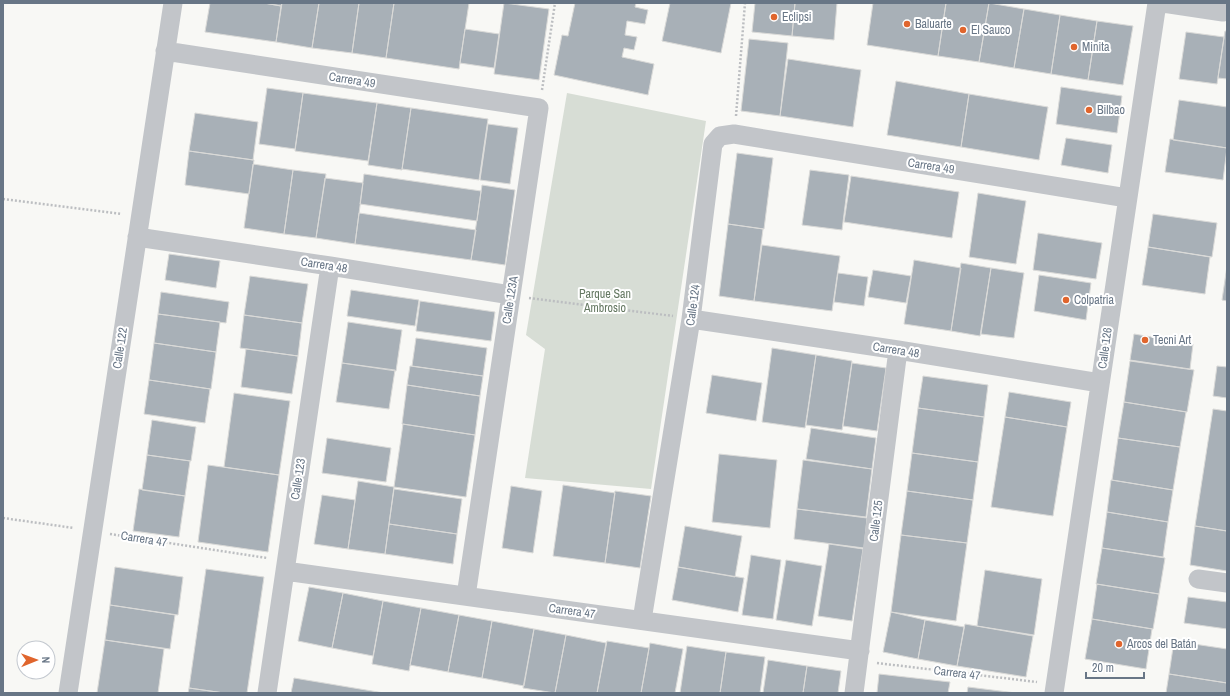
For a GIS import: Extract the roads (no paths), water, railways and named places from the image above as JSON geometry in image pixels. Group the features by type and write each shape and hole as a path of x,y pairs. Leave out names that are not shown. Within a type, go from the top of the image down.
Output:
{"street":[{"name":"Calle 122","path":"68,693 173,3"},
{"name":"Calle 126","path":"1055,689 1157,3"},
{"path":"1163,3 1223,12 1227,11"},
{"name":"Carrera 49","path":"165,51 539,108"},
{"name":"Calle 123A","path":"466,596 539,108"},
{"name":"Carrera 49","path":"734,134 1127,198"},
{"name":"Calle 124","path":"642,620 691,319 713,144 720,136 734,134"},
{"name":"Carrera 48","path":"137,237 511,295"},
{"name":"Calle 123","path":"267,693 330,266"},
{"name":"Carrera 48","path":"691,319 898,350 1100,383"},
{"name":"Calle 125","path":"854,693 898,350"},
{"name":"Carrera 47","path":"285,566 466,596 642,620 859,656"},
{"path":"1198,579 1227,584"}],"place":[{"name":"Eclipsi","path":"774,17"},
{"name":"Baluarte","path":"907,24"},
{"name":"El Sauco","path":"963,30"},
{"name":"Minita","path":"1074,47"},
{"name":"Bilbao","path":"1089,110"},
{"name":"Colpatria","path":"1066,300"},
{"name":"Tecni Art","path":"1145,340"},
{"name":"Arcos del Batán","path":"1119,644"}],"park label":[{"name":"Parque San Ambrosio","path":"605,301"}]}
